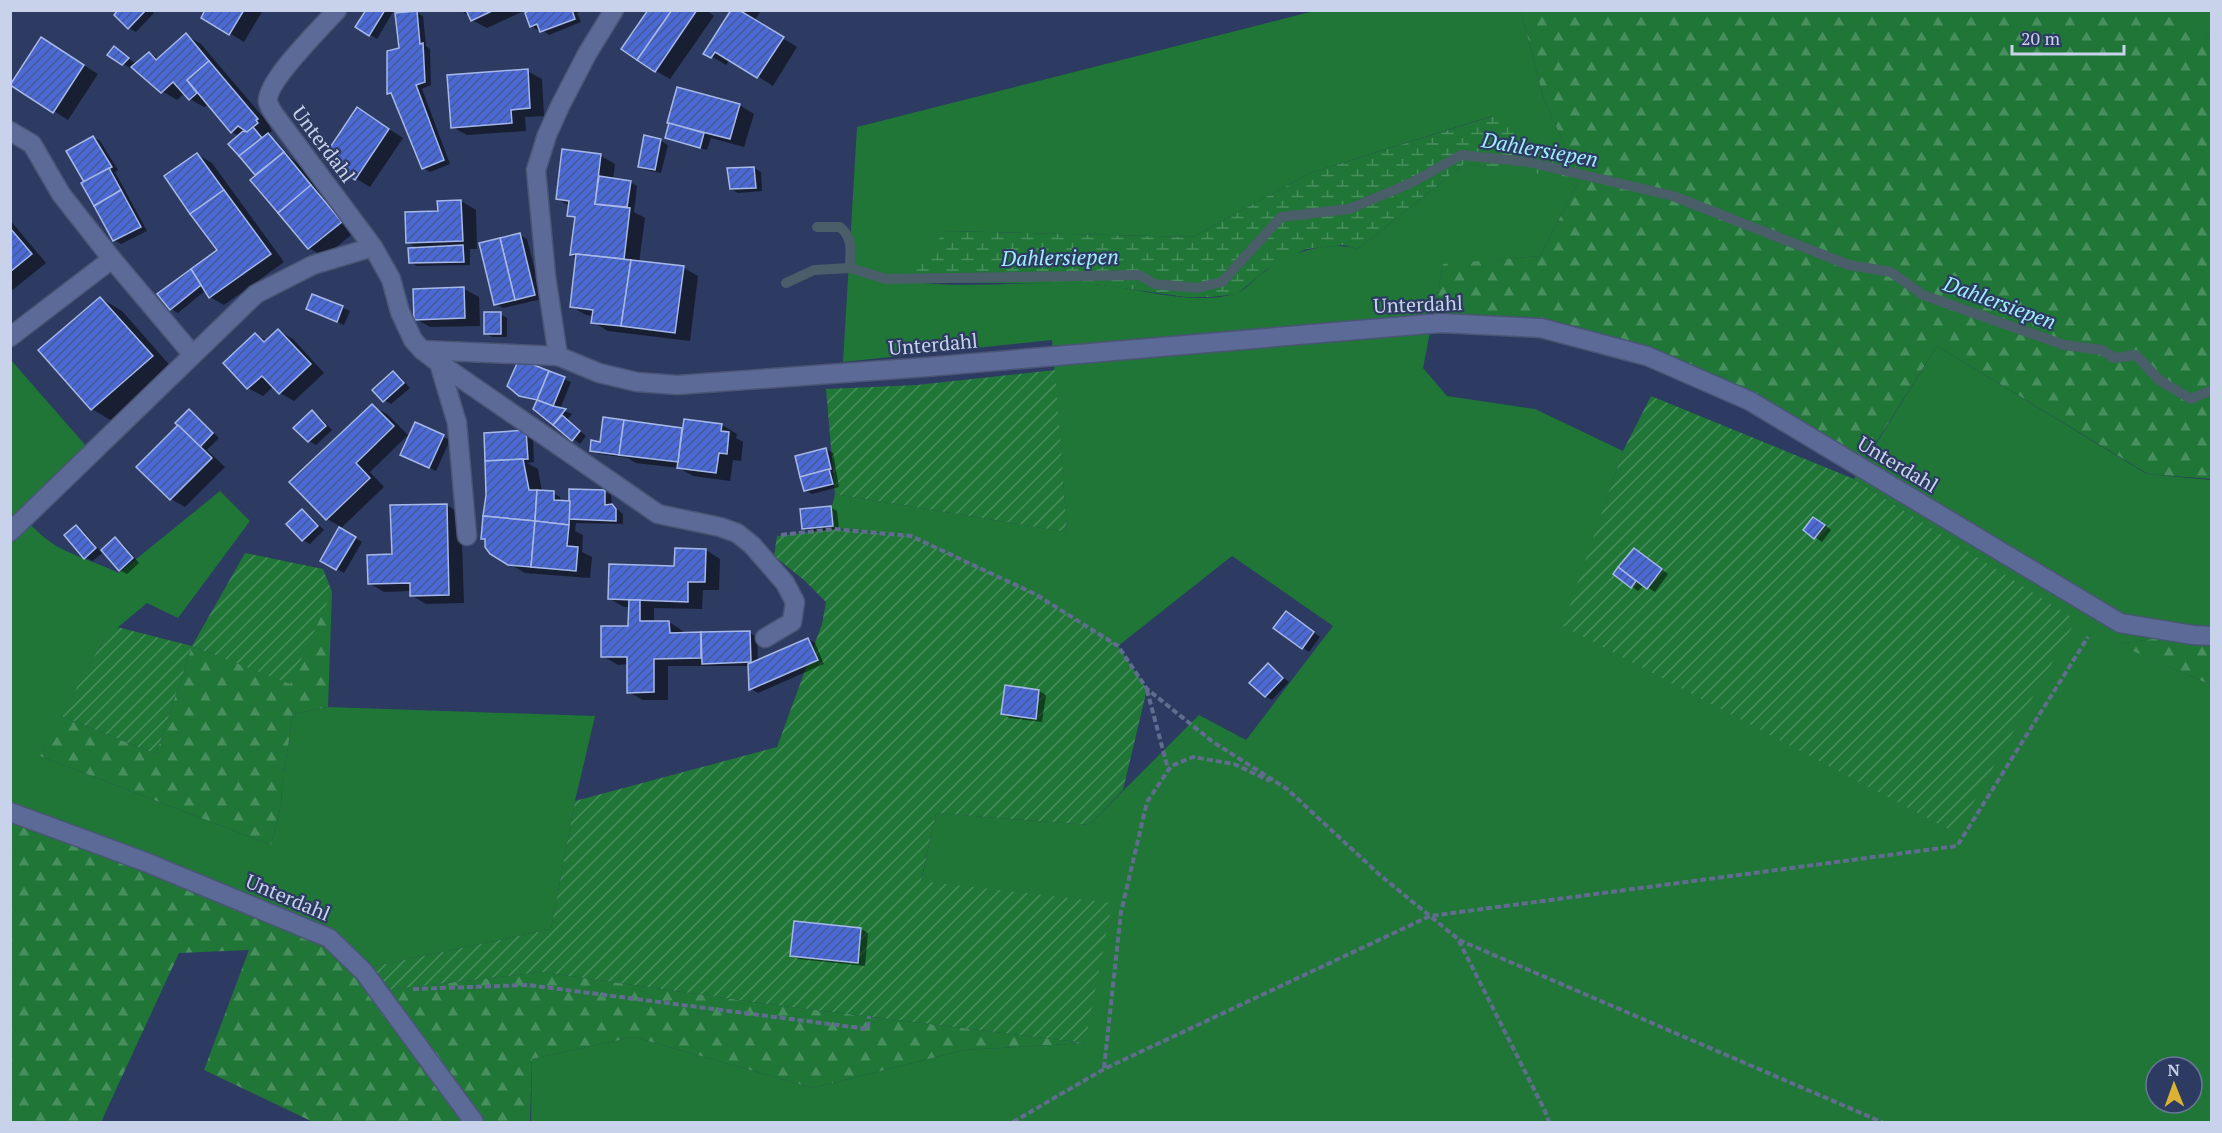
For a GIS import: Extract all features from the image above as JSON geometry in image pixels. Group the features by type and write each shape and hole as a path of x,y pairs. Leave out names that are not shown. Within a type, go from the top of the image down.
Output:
{"street":[{"name":"Unterdahl","path":"337,10 279,74 271,87 268,101 274,114 373,247 391,279 400,312 413,340 439,363 658,514 737,533 785,583 795,602 792,622 765,638"},
{"path":"558,356 546,276 536,170 547,135 560,106 587,54 614,10"},
{"path":"10,131 32,144 62,194 112,259 193,355"},
{"path":"10,532 256,294 313,266 373,247"},
{"path":"10,338 112,259"},
{"name":"Unterdahl","path":"422,350 558,356 599,373 637,382 677,385 939,366 1440,322 1541,328 1647,356 1750,401 2120,623 2211,636"},
{"path":"439,363 457,423 467,536"},
{"name":"Unterdahl","path":"10,812 143,861 329,938 364,972 474,1122"}],"path":[{"path":"745,540 834,529 911,536 1035,594 1118,646 1147,689 1213,742 1287,789 1381,876 1458,939 1882,1122"},
{"path":"1013,1122 1104,1069 1430,916 1957,846 2103,613"},
{"path":"1147,689 1169,770"},
{"path":"1104,1069 1121,912 1147,802 1171,766 1193,757 1234,764 1287,789"},
{"path":"1458,939 1549,1122"},
{"path":"377,991 528,985 868,1029 869,1016"}],"green space":[{"path":"2175,10 2211,38 2211,479 2148,474 1937,346 1860,468 1647,356 1433,318 1443,264 1540,256 1580,179 1544,100 1521,11"},
{"path":"1314,11 1521,11 1544,100 1580,179 1540,256 1443,265 1423,368 1447,396 1535,409 1623,451 1564,626 2075,620 1854,479 1937,346 2147,474 2211,480 2211,631 2118,644 2211,685 2211,1122 531,1122 532,1059 634,1037 813,1088 964,1050 1085,1043 954,887 921,882 936,813 1089,825 1199,715 1246,740 1333,626 1232,556 1118,646 978,568 911,536 827,527 835,494 1067,532 1052,340 843,362 857,127","holes":["1492,116 1575,172 1579,178 1464,164 1358,249 1321,247 1297,254 1274,265 1239,292 1218,297 1183,297 1094,284 957,285 912,282 946,231 1193,237 1310,173"]},
{"path":"2175,11 2211,11 2211,38"},
{"path":"1493,116 1575,172 1580,179 1464,164 1358,249 1344,245 1306,249 1266,270 1237,294 1186,297 1094,284 912,282 920,260 946,231 1193,237 1310,173"},
{"path":"10,359 87,447 11,519 10,519"},
{"path":"1055,370 1067,532 835,494 826,389 917,385"},
{"path":"1651,396 1854,479 2076,620 1956,833 1563,626 1623,451"},
{"path":"220,491 250,521 178,618 147,603 104,639 40,756 271,845 281,806 293,714 328,707 595,716 575,801 551,929 361,969 11,812 10,532 24,518 33,528 60,548 119,573"},
{"path":"834,529 911,536 1035,594 1118,646 1147,689 1123,790 1089,825 936,813 921,881 1112,903 1085,1043 775,1005 542,972 377,991 361,969 551,929 575,801 777,747 822,624 826,602 804,580 774,556 777,536"},
{"path":"245,553 323,569 332,592 290,684 192,646"},
{"path":"332,592 328,707 293,714 281,806 271,845 40,756 61,716 156,754 192,646 290,683"},
{"path":"117,627 192,646 156,754 61,716 104,639"},
{"path":"2211,631 2211,685 2117,644"},
{"path":"10,814 329,938 377,991 542,972 775,1005 1085,1043 964,1050 813,1088 634,1037 532,1059 530,1122 313,1122 204,1070 249,950 179,953 101,1122 11,1122"}],"building":[{"path":"118,10 146,10 128,29 114,15"},
{"path":"205,10 244,10 229,35 201,18"},
{"path":"366,10 385,10 369,36 355,27"},
{"path":"466,10 494,10 471,21"},
{"path":"530,10 572,10 575,19 540,32 537,24 530,27 525,13"},
{"path":"648,10 672,10 637,60 621,49"},
{"path":"672,10 697,10 655,72 637,60"},
{"path":"731,10 739,10 784,37 757,78 715,52 711,58 703,54"},
{"path":"417,11 420,44 423,43 425,82 416,85 444,160 422,169 391,93 387,94 387,51 399,48 395,13"},
{"path":"186,33 209,61 187,80 197,93 189,100 173,82 161,93 131,67 149,52 156,60"},
{"path":"41,37 84,65 53,113 10,85"},
{"path":"114,46 129,58 122,65 107,55"},
{"path":"209,61 258,119 256,120 258,123 247,132 238,126 231,133 187,80"},
{"path":"528,69 530,108 511,110 512,123 451,128 447,75"},
{"path":"677,87 740,104 730,139 667,123"},
{"path":"357,107 389,129 355,180 323,158"},
{"path":"669,123 704,133 700,148 665,138"},
{"path":"253,127 262,138 239,156 228,144 243,131 247,132"},
{"path":"268,133 284,152 255,175 239,156"},
{"path":"644,135 661,139 655,170 638,167"},
{"path":"93,136 112,167 84,182 66,151"},
{"path":"562,149 601,154 595,204 630,208 624,259 570,255 575,217 567,216 569,201 556,199"},
{"path":"284,152 311,185 278,213 250,180"},
{"path":"197,153 224,190 190,214 164,176"},
{"path":"754,167 756,188 730,189 727,168"},
{"path":"109,168 121,190 94,206 81,183"},
{"path":"599,176 631,181 627,207 595,204"},
{"path":"311,185 342,222 308,249 278,213"},
{"path":"121,190 141,227 113,241 94,206"},
{"path":"224,190 271,254 209,298 191,269 217,250 190,214"},
{"path":"461,200 463,241 406,243 405,212 438,211 437,201"},
{"path":"10,228 32,254 10,272"},
{"path":"520,233 535,295 515,300 500,238"},
{"path":"500,238 515,300 494,305 479,243"},
{"path":"463,245 464,262 409,263 408,248"},
{"path":"576,254 631,260 621,326 591,323 593,310 570,307"},
{"path":"631,260 684,266 675,333 621,326"},
{"path":"191,269 201,285 170,310 157,294"},
{"path":"464,287 465,318 414,320 413,289"},
{"path":"312,294 343,306 337,322 306,309"},
{"path":"100,297 153,356 91,410 38,350"},
{"path":"484,312 501,312 501,334 484,334"},
{"path":"278,329 311,364 279,394 262,376 247,389 223,363 255,333 264,342"},
{"path":"519,359 549,371 537,400 519,396 507,386"},
{"path":"393,371 404,383 383,402 372,390"},
{"path":"549,371 565,377 553,406 537,400"},
{"path":"537,400 566,409 553,425 533,409"},
{"path":"372,404 394,426 356,463 370,478 326,520 289,482"},
{"path":"189,409 213,433 200,447 175,423"},
{"path":"312,410 326,426 308,442 293,428"},
{"path":"562,415 580,431 572,441 553,425"},
{"path":"603,417 624,420 619,455 590,451 591,440 600,442"},
{"path":"684,419 722,424 721,431 729,432 727,454 719,453 716,473 677,468"},
{"path":"624,420 682,428 678,462 619,455"},
{"path":"415,422 444,435 429,468 400,455"},
{"path":"178,425 212,458 170,500 136,467"},
{"path":"526,430 528,459 485,461 484,433"},
{"path":"826,448 831,469 800,477 795,456"},
{"path":"523,459 529,490 537,490 535,521 483,516 486,495 485,461"},
{"path":"829,469 833,484 804,491 800,477"},
{"path":"569,489 605,490 605,505 612,504 616,509 616,521 569,519"},
{"path":"537,490 554,491 554,500 570,501 569,525 535,521"},
{"path":"447,504 449,595 410,596 410,583 368,584 367,555 392,554 390,505"},
{"path":"831,506 833,526 802,529 800,509"},
{"path":"302,509 318,526 302,541 286,524"},
{"path":"483,516 535,521 531,567 508,565 490,554 485,547 485,539 481,539"},
{"path":"1813,517 1825,525 1814,539 1803,530"},
{"path":"535,521 569,525 567,546 578,547 576,571 531,567"},
{"path":"76,525 96,548 84,559 64,535"},
{"path":"339,527 356,537 336,570 320,561"},
{"path":"115,537 133,558 119,571 101,550"},
{"path":"675,548 706,549 705,582 688,582 688,602 608,599 609,564 674,566"},
{"path":"1634,548 1662,569 1647,589 1618,567"},
{"path":"1618,567 1636,581 1631,588 1613,574"},
{"path":"629,600 640,600 640,621 669,621 670,633 701,632 701,658 654,659 654,692 627,693 627,657 601,657 601,626 628,626"},
{"path":"1286,611 1314,632 1302,649 1273,628"},
{"path":"750,631 751,662 702,664 701,632"},
{"path":"808,638 818,660 749,690 748,664"},
{"path":"1268,663 1283,678 1265,697 1249,683"},
{"path":"1005,685 1039,690 1036,719 1001,714"},
{"path":"794,921 861,928 858,963 790,956"}],"waterway":[{"name":"Dahlersiepen","path":"786,283 814,270 850,268 886,279 1139,275 1155,284 1196,288 1222,282 1281,217 1349,209 1411,183 1461,155 1528,162 1673,196 1849,265 1891,272 1923,295 2064,345 2102,350 2114,358 2136,355 2159,380 2191,399 2212,390"},
{"path":"817,227 840,227 849,241 850,268"}]}
